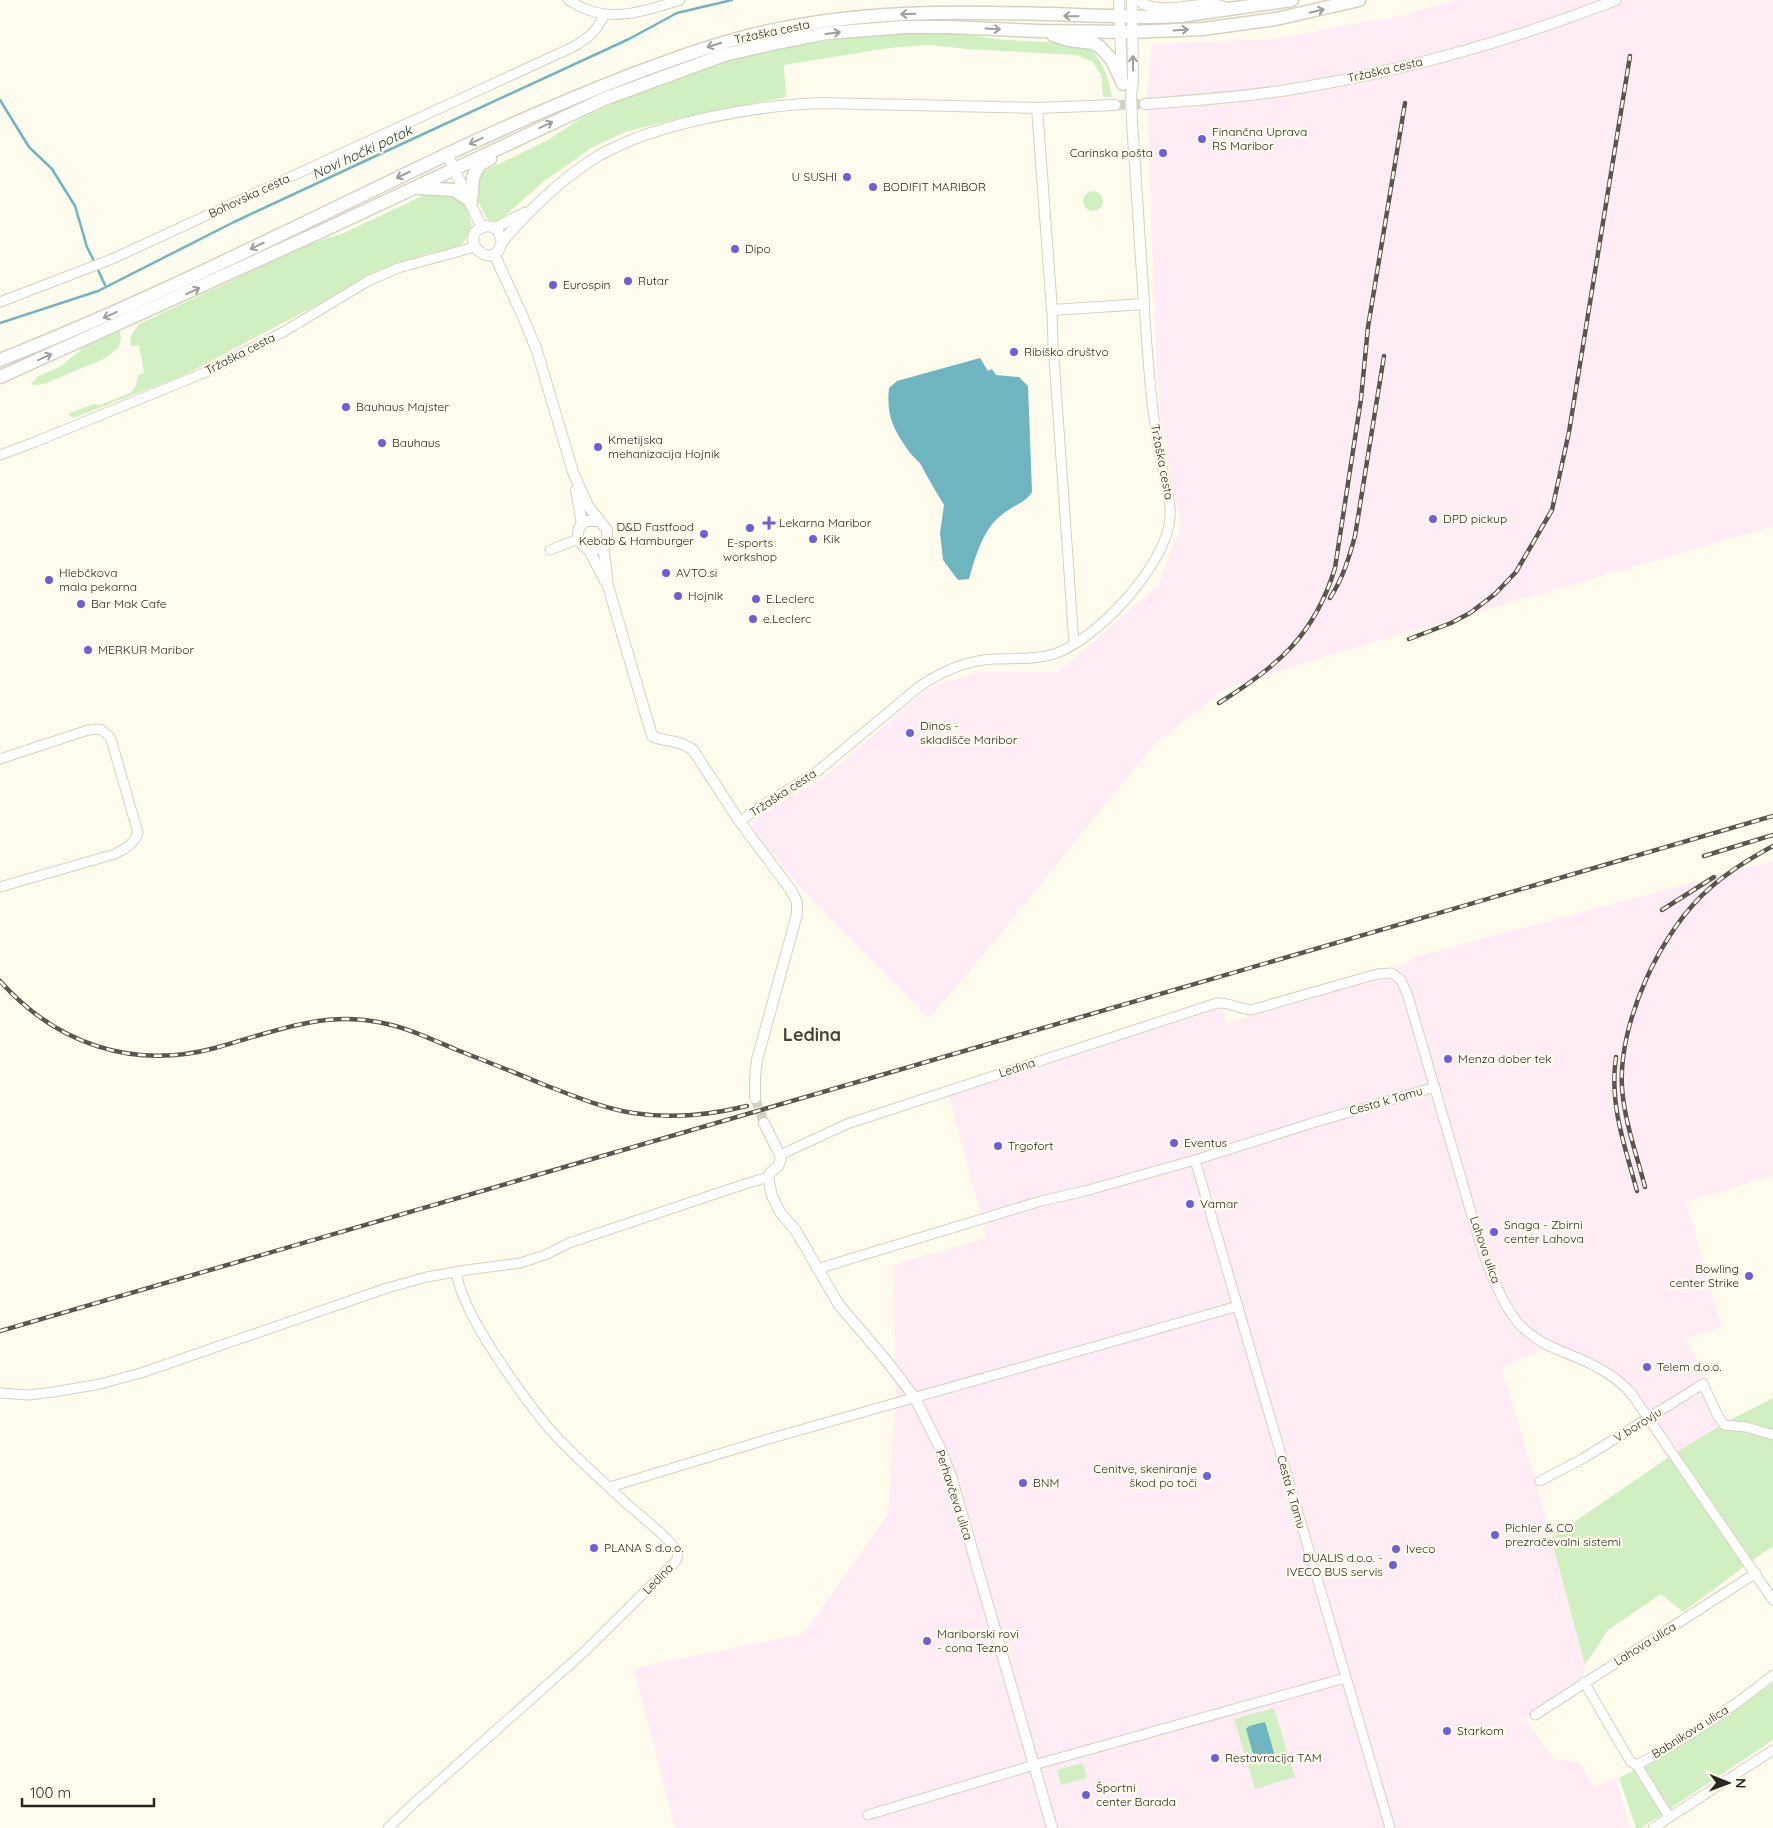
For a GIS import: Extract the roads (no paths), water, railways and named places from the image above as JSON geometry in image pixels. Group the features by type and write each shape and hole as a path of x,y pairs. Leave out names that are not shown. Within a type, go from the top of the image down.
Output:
{"main road":[{"name":"Tržaška cesta","path":"0,360 66,334 166,289 447,154 564,101 718,43 830,20 902,14 1180,16 1292,0"},
{"name":"Tržaška cesta","path":"0,377 182,296 604,99 724,55 828,34 904,27 1154,32 1228,26 1307,13 1358,0"},
{"path":"1038,31 1069,40 1093,43 1100,47 1112,60 1127,89"},
{"path":"415,188 454,190 470,201 473,177 479,165 507,151 518,138"}],"street":[{"path":"568,0 587,10 604,14 621,14 647,10 680,0"},
{"path":"1119,0 1126,17"},
{"path":"1126,32 1126,17 1132,0"},
{"path":"1138,0 1142,4 1153,8 1214,4 1231,9"},
{"name":"Tržaška cesta","path":"1145,104 1268,92 1334,82 1477,48 1531,31 1616,0"},
{"name":"Bohovska cesta","path":"0,302 102,263 573,47 592,35 604,14"},
{"name":"Tržaška cesta","path":"608,586 652,736 684,743 693,750 740,822 814,774 920,686 945,671 965,663 992,659 1034,658 1054,654 1092,632 1126,600 1142,580 1169,532 1170,504 1155,425 1144,304 1132,121 1127,89 1133,84 1126,32"},
{"path":"533,207 495,228 482,228 475,234 475,248 481,254 494,254 500,249 502,242 533,207 572,174 599,156 622,145 673,127 724,116 796,104 822,102 1037,108 1115,105"},
{"path":"1037,108 1074,644"},
{"path":"447,154 482,228"},
{"path":"495,228 500,234 502,242"},
{"name":"Tržaška cesta","path":"0,455 206,372 285,331 368,281 398,268 475,248"},
{"path":"494,254 537,351 573,472 582,524"},
{"path":"1052,310 1144,304"},
{"path":"573,472 588,506 607,530 604,545 608,586"},
{"path":"598,520 589,520 582,524 578,528 578,539 580,544 589,550 608,586"},
{"path":"550,550 578,539"},
{"path":"589,550 604,545"},
{"path":"0,759 88,730 100,729 110,737 138,833 135,840 128,847 115,854 0,887"},
{"path":"740,822 791,890 796,898 798,908 757,1060 755,1098"},
{"name":"Lahova ulica","path":"1257,1009 1377,974 1392,973 1401,980 1407,993 1473,1217 1493,1278 1511,1313 1521,1326 1538,1340 1595,1366 1624,1385 1650,1418 1773,1600"},
{"name":"Ledina","path":"780,1155 847,1124 1216,1003 1229,1004 1243,1010 1257,1009"},
{"name":"Cesta k Tamu","path":"817,1269 1041,1201 1086,1191 1195,1160 1435,1087"},
{"path":"0,1393 30,1395 54,1392 100,1384 144,1372 387,1288 427,1277 520,1263 569,1243 768,1177 780,1162 780,1155 764,1123"},
{"name":"Cesta k Tamu","path":"1195,1160 1390,1828"},
{"name":"Perhavčeva ulica","path":"768,1177 772,1196 780,1212 796,1231 839,1305 886,1360 915,1398 940,1448 951,1476 1052,1828"},
{"name":"Ledina","path":"388,1828 583,1653 677,1560 677,1552 671,1543 610,1488 556,1435 528,1402 482,1334 458,1285 456,1272"},
{"path":"610,1488 772,1438 1238,1306"},
{"name":"V borovju","path":"1540,1481 1584,1458 1703,1384 1724,1425 1746,1427 1773,1436"},
{"name":"Lahova ulica","path":"1535,1715 1756,1573"},
{"name":"Babnikova ulica","path":"1584,1682 1631,1762 1637,1765 1710,1721 1762,1685 1773,1675"},
{"path":"868,1815 1034,1765 1345,1678"},
{"path":"1653,1828 1773,1750"},
{"path":"1637,1765 1669,1817"}],"water":[{"path":"980,358 988,371 992,369 996,375 1019,377 1028,386 1032,492 1023,501 1004,513 991,526 981,543 969,579 958,580 943,560 940,533 944,505 921,465 910,453 892,423 888,398 889,388 897,381"},
{"path":"1265,1722 1275,1756 1257,1762 1255,1761 1246,1729 1249,1726"}],"waterway":[{"name":"Novi hočki potok","path":"0,323 98,291 234,222 629,39 677,13 732,0"},
{"path":"0,100 29,147 52,169 75,206 87,247 95,263"},
{"path":"97,268 105,285"}],"tunnel":[{"path":"1115,105 1145,104"},
{"path":"755,1098 764,1123"}],"railway":[{"path":"1409,639 1451,623 1470,613 1495,594 1516,572 1552,510 1569,432 1630,56"},
{"path":"1219,703 1259,676 1291,648 1316,613 1335,568 1361,399 1368,327 1405,103"},
{"path":"1330,598 1339,583 1355,536 1384,356"},
{"path":"0,1331 1773,816"},
{"path":"1704,856 1773,835"},
{"path":"1645,1187 1628,1125 1622,1087 1627,1035 1635,1007 1646,979 1660,953 1675,928 1692,906 1725,876 1773,846"},
{"path":"1662,910 1714,877"},
{"path":"0,981 22,1003 46,1021 71,1036 98,1046 126,1053 155,1056 185,1054 215,1048 296,1025 336,1019 357,1019 388,1024 408,1030 542,1084 587,1101 621,1111 647,1115 676,1116 705,1114 747,1106"},
{"path":"1616,1057 1614,1075 1616,1109 1637,1191"}],"place":[{"name":"Finančna Uprava RS Maribor","path":"1202,139"},
{"name":"Carinska pošta","path":"1163,153"},
{"name":"U SUSHI","path":"847,177"},
{"name":"BODIFIT MARIBOR","path":"873,187"},
{"name":"Dipo","path":"735,249"},
{"name":"Rutar","path":"628,281"},
{"name":"Eurospin","path":"553,285"},
{"name":"Ribiško društvo","path":"1014,352"},
{"name":"Bauhaus Majster","path":"346,407"},
{"name":"Bauhaus","path":"382,443"},
{"name":"Kmetijska mehanizacija Hojnik","path":"598,447"},
{"name":"DPD pickup","path":"1433,519"},
{"name":"Lekarna Maribor","path":"769,523"},
{"name":"E-sports workshop","path":"750,528"},
{"name":"D&D Fastfood Kebab & Hamburger","path":"704,534"},
{"name":"Kik","path":"813,539"},
{"name":"AVTO.si","path":"666,573"},
{"name":"Hlebčkova mala pekarna","path":"49,580"},
{"name":"Hojnik","path":"678,596"},
{"name":"E.Leclerc","path":"756,599"},
{"name":"Bar Mak Cafe","path":"81,604"},
{"name":"e.Leclerc","path":"753,619"},
{"name":"MERKUR Maribor","path":"88,650"},
{"name":"Dinos - skladišče Maribor","path":"910,733"},
{"name":"Menza dober tek","path":"1448,1059"},
{"name":"Eventus","path":"1174,1143"},
{"name":"Trgofort","path":"998,1146"},
{"name":"Vamar","path":"1190,1204"},
{"name":"Snaga - Zbirni center Lahova","path":"1494,1232"},
{"name":"Bowling center Strike","path":"1749,1276"},
{"name":"Telem d.o.o.","path":"1647,1367"},
{"name":"Cenitve, skeniranje škod po toči","path":"1207,1476"},
{"name":"BNM","path":"1023,1483"},
{"name":"Pichler & CO prezračevalni sistemi","path":"1495,1535"},
{"name":"PLANA S d.o.o.","path":"594,1548"},
{"name":"Iveco","path":"1396,1549"},
{"name":"DUALIS d.o.o. - IVECO BUS servis","path":"1393,1565"},
{"name":"Mariborski rovi - cona Tezno","path":"927,1641"},
{"name":"Starkom","path":"1447,1731"},
{"name":"Restavracija TAM","path":"1215,1758"},
{"name":"Športni center Barada","path":"1086,1795"}],"district":[{"name":"Ledina","path":"812,1035"}]}
